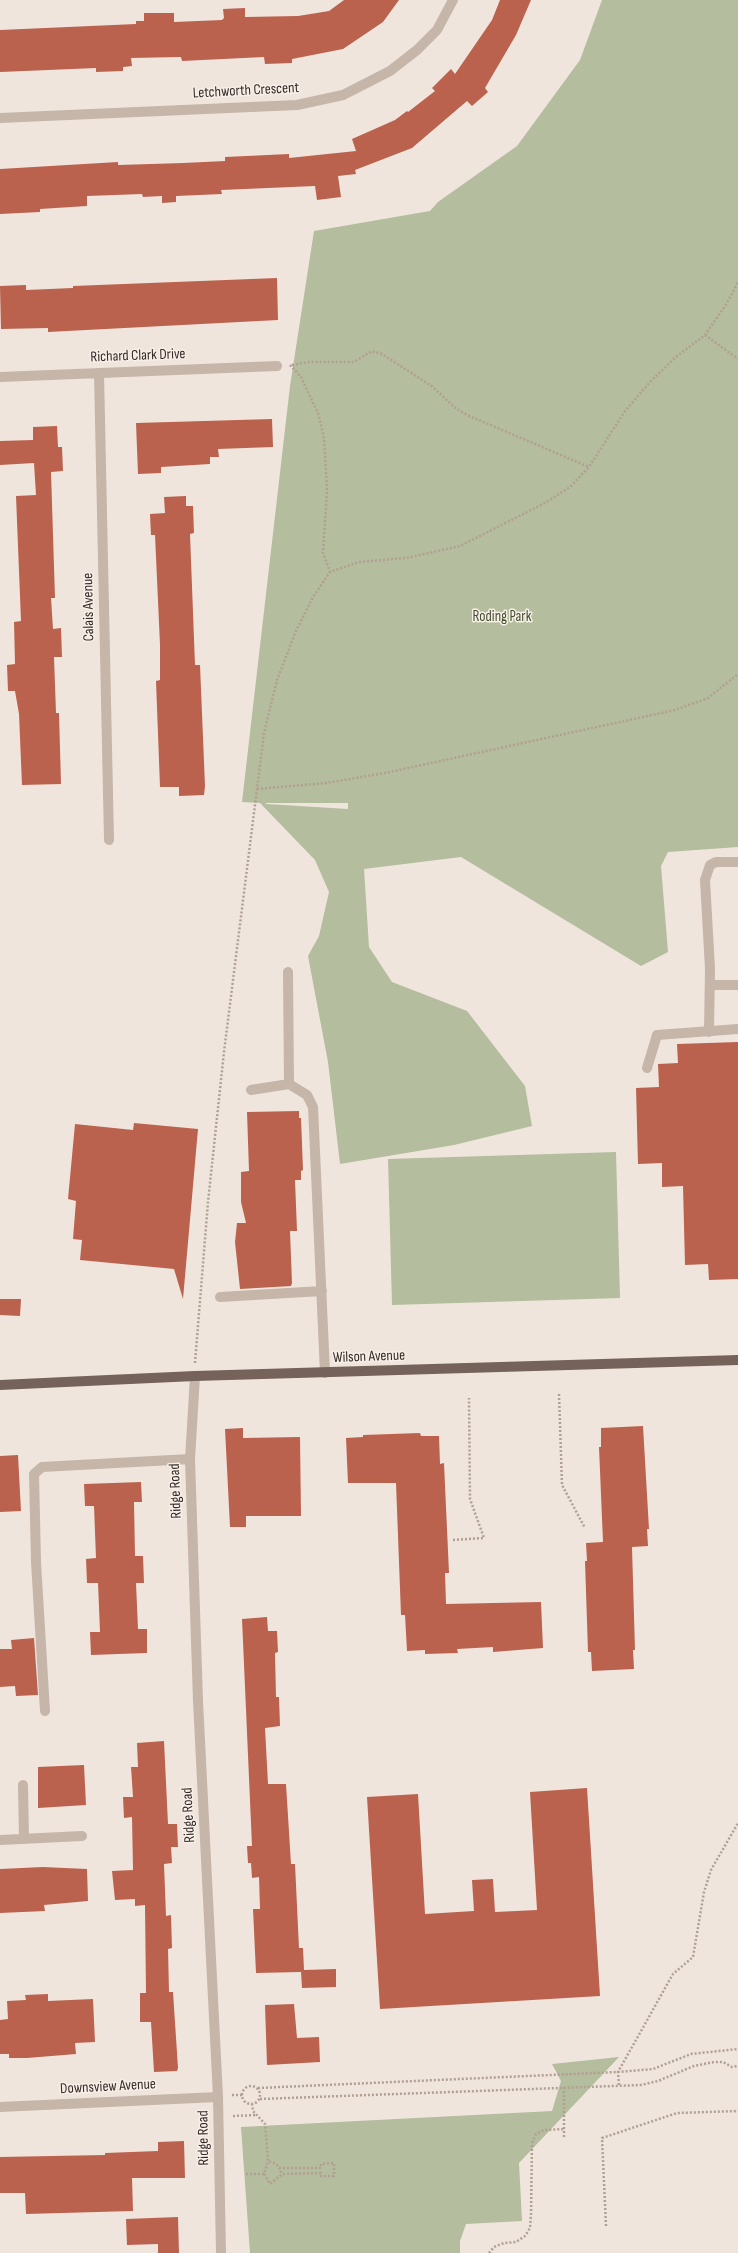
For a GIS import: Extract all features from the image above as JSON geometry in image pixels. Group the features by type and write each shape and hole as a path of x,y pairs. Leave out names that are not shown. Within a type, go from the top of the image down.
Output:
{"main road":[{"name":"Wilson Avenue","path":"0,1385 195,1376 738,1360"}],"street":[{"name":"Letchworth Crescent","path":"0,118 297,105 343,95 390,72 417,50 437,30 453,0"},
{"name":"Richard Clark Drive","path":"0,377 277,366"},
{"name":"Calais Avenue","path":"99,373 109,840"},
{"path":"709,1032 710,986 705,880 710,865 716,862 738,862"},
{"path":"288,972 289,1084"},
{"path":"710,986 738,985"},
{"path":"647,1068 657,1035 738,1029"},
{"path":"251,1090 289,1084 307,1095 313,1107 325,1373"},
{"path":"220,1297 322,1292"},
{"name":"Ridge Road","path":"195,1376 190,1459 198,1702 218,2097 221,2253"},
{"path":"45,1711 36,1562 34,1474 42,1467 190,1459"},
{"path":"23,1785 24,1839"},
{"path":"0,1840 82,1836"},
{"name":"Downsview Avenue","path":"0,2107 218,2097"}],"path":[{"path":"195,1376 208,1202 222,1068 268,709 277,680 299,625 313,597 330,572 359,562 406,558 460,546 543,504 570,487 589,467 625,411 651,381 677,356 705,335 727,303 738,282"},
{"path":"705,335 738,359"},
{"path":"277,366 308,362 354,362 372,351 382,354 433,387 454,407 502,431 544,447 589,467"},
{"path":"292,365 301,377 318,413 324,438 327,490 323,554 330,572"},
{"path":"257,789 326,783 385,773 675,710 708,698 738,674"},
{"path":"559,1394 562,1485 585,1528"},
{"path":"453,1540 484,1538 470,1500 469,1398"},
{"path":"619,2085 618,2072 673,1974 693,1957 704,1892 711,1870 738,1823"},
{"path":"738,2049 691,2054 653,2069 618,2072 258,2088 248,2086 242,2093 245,2102 252,2104 260,2099 642,2085 658,2081 694,2066 714,2062 723,2062 732,2067 738,2066"},
{"path":"564,2087 564,2138"},
{"path":"258,2088 261,2094 260,2099"},
{"path":"252,2104 256,2115 265,2124 267,2130 268,2161 264,2174 270,2184 281,2174 321,2173 321,2176 334,2176 334,2163 321,2164 321,2168 279,2168 268,2161"},
{"path":"606,2226 602,2138 677,2113 738,2111"},
{"path":"218,2116 256,2115"},
{"path":"489,2253 494,2247 504,2243 516,2242 528,2232 531,2214 532,2143 536,2134 544,2130 564,2129"},
{"path":"279,2168 281,2174"},
{"path":"246,2174 264,2174"}],"green space":[{"name":"Roding Park","path":"602,0 738,0 738,847 668,852 661,866 668,952 641,966 461,857 364,869 369,947 392,982 467,1011 525,1086 532,1126 454,1145 340,1164 328,1062 308,956 319,936 329,892 315,860 260,803 242,802 290,386 314,231 430,211 438,202 517,146 580,60","holes":["266,803 348,803 348,809 266,804"]},
{"path":"616,1152 620,1298 392,1305 388,1159"},
{"path":"619,2057 519,2163 522,2221 466,2224 460,2241 460,2253 250,2253 241,2127 552,2111 561,2081 552,2064"}],"building":[{"path":"344,0 399,0 383,22 343,49 292,59 292,63 265,64 264,57 182,61 181,57 131,58 132,66 123,67 123,71 96,72 96,68 0,72 0,30 136,24 136,21 144,21 144,13 174,13 174,22 222,20 224,18 223,9 245,8 245,17 298,16 329,11"},
{"path":"500,0 531,0 516,35 485,88 488,92 472,106 467,101 412,148 355,170 356,174 338,176 341,197 317,200 315,186 221,190 222,194 176,196 176,202 162,203 162,196 143,197 142,194 87,196 87,206 40,209 40,212 0,214 0,169 118,162 118,165 225,161 225,157 289,154 289,158 356,151 352,139 395,120 407,111 408,112 435,91 432,88 451,69 455,74 492,20"},
{"path":"277,278 278,320 48,332 48,328 1,329 0,286 26,285 26,290 73,288 73,286"},
{"path":"272,419 273,447 218,449 219,457 210,457 210,464 161,467 161,473 138,474 136,423"},
{"path":"57,426 58,447 62,447 63,471 51,472 55,598 51,598 53,629 61,628 62,657 54,657 56,713 59,713 61,784 22,785 19,714 15,691 8,691 7,665 15,664 14,622 21,621 16,496 36,495 34,463 0,465 0,441 33,440 33,427"},
{"path":"186,496 186,506 193,506 194,533 190,534 195,665 200,665 205,786 204,795 179,796 179,787 160,787 156,681 160,680 160,645 155,535 151,535 150,514 165,513 164,497"},
{"path":"738,1042 738,1279 709,1280 708,1264 685,1265 683,1186 662,1187 662,1163 638,1164 636,1088 659,1087 658,1064 678,1063 677,1044"},
{"path":"299,1111 299,1118 301,1118 303,1170 301,1171 301,1180 295,1180 297,1231 290,1231 292,1283 291,1286 240,1289 235,1242 237,1223 246,1223 241,1202 241,1172 249,1171 247,1112"},
{"path":"134,1123 198,1129 183,1299 174,1269 80,1260 82,1240 73,1239 76,1201 68,1199 75,1124 133,1130"},
{"path":"0,1299 21,1299 20,1316 0,1315"},
{"path":"643,1426 649,1529 647,1529 648,1546 632,1547 635,1650 633,1650 634,1669 592,1671 591,1652 588,1652 585,1561 587,1561 586,1543 603,1542 599,1447 601,1447 601,1428"},
{"path":"243,1428 243,1438 300,1437 301,1516 246,1516 246,1527 230,1527 225,1429"},
{"path":"420,1433 421,1436 439,1436 440,1464 444,1463 449,1573 445,1573 446,1604 541,1602 543,1648 493,1652 493,1647 457,1649 458,1653 425,1654 425,1650 407,1651 405,1615 401,1615 396,1483 348,1483 346,1438 363,1437 363,1435"},
{"path":"18,1455 21,1511 0,1512 0,1456"},
{"path":"141,1482 142,1502 134,1502 135,1556 143,1556 144,1583 136,1583 138,1629 147,1629 147,1653 91,1655 90,1632 100,1632 98,1583 87,1583 86,1559 96,1558 94,1506 85,1506 84,1484"},
{"path":"267,1617 268,1631 277,1631 278,1652 275,1653 276,1697 279,1697 280,1726 265,1728 268,1784 286,1784 291,1864 295,1864 299,1948 303,1948 304,1970 336,1969 336,1987 302,1988 301,1972 256,1973 253,1909 260,1909 259,1877 252,1878 251,1863 248,1863 247,1846 252,1846 242,1619"},
{"path":"34,1638 38,1695 16,1696 15,1686 0,1687 0,1649 12,1649 11,1640"},
{"path":"164,1741 168,1824 177,1824 178,1847 171,1847 172,1863 164,1864 166,1916 171,1915 172,1948 168,1949 169,1992 173,1992 178,2068 177,2071 154,2072 151,2022 140,2022 140,1993 146,1993 145,1905 135,1906 135,1899 115,1900 112,1871 133,1870 132,1817 124,1818 123,1797 133,1797 131,1767 138,1767 137,1743"},
{"path":"84,1765 86,1805 38,1808 38,1767"},
{"path":"587,1788 600,1996 380,2009 367,1797 418,1794 425,1914 474,1911 472,1880 493,1879 495,1912 537,1910 530,1792"},
{"path":"43,1867 87,1869 88,1901 44,1905 45,1911 0,1913 0,1869"},
{"path":"48,1994 48,2001 93,1999 95,2042 75,2043 76,2054 9,2058 9,2054 0,2054 0,2020 8,2019 7,2001 26,2000 25,1995"},
{"path":"294,2004 297,2038 319,2037 320,2062 267,2065 265,2005"},
{"path":"184,2141 185,2178 132,2178 133,2211 26,2214 25,2193 0,2193 0,2157 105,2155 105,2153 158,2151 158,2142"},
{"path":"178,2217 179,2253 158,2253 158,2244 127,2245 126,2219"}]}
